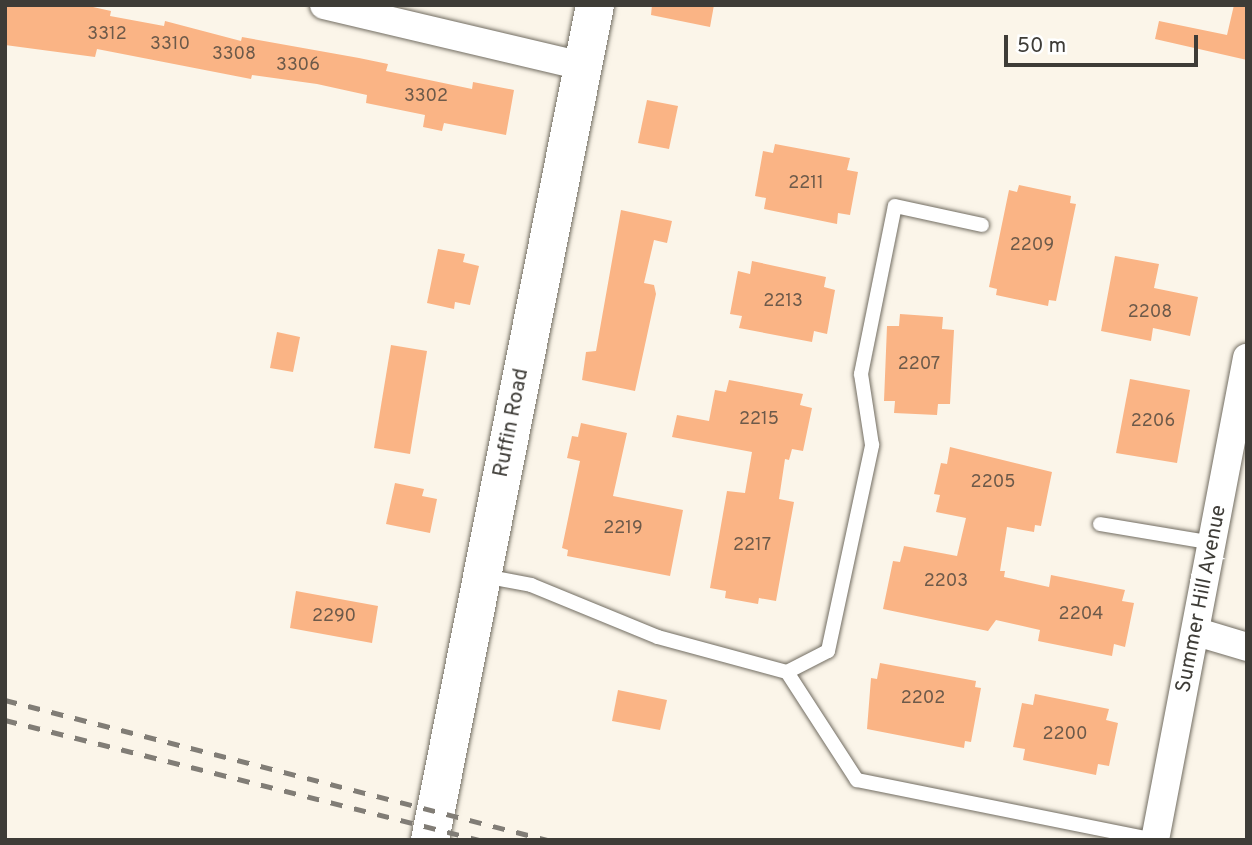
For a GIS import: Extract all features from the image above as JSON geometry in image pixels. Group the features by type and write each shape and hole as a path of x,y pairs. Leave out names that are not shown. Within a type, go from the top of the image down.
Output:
{"street":[{"path":"324,5 582,66"},
{"name":"Ruffin Road","path":"430,840 595,5"},
{"name":"Summer Hill Avenue","path":"1155,840 1247,358"},
{"path":"1196,632 1247,647"}],"lane":[{"path":"483,575 531,585 658,637 787,672 828,652 872,445 861,374 894,206 982,225"},
{"path":"1100,524 1213,543"},
{"path":"787,672 857,780 1155,840"}],"building":[{"path":"5,5 84,5 111,11 110,16 164,26 165,21 241,41 242,37 388,64 386,71 472,89 473,82 514,90 506,135 444,123 442,131 423,127 425,115 366,103 367,95 317,84 252,75 251,79 97,49 95,57 5,45"},
{"path":"652,5 714,5 710,27 651,15"},
{"path":"1234,5 1247,5 1247,60 1155,39 1159,21 1227,35"},
{"path":"647,100 678,106 669,149 638,143"},
{"path":"775,144 850,158 847,170 858,172 850,215 838,213 837,224 764,209 766,198 755,196 763,151 773,153"},
{"path":"1019,185 1071,196 1070,203 1076,204 1056,301 1049,300 1048,306 996,295 997,289 989,287 1009,190 1017,192"},
{"path":"621,210 672,221 667,243 654,240 644,283 654,285 656,294 635,391 582,380 586,352 596,351"},
{"path":"438,249 465,254 463,262 479,266 470,305 455,302 454,309 427,303"},
{"path":"1115,256 1159,264 1154,288 1198,297 1190,336 1153,328 1151,341 1101,331"},
{"path":"752,261 826,277 824,287 835,290 827,334 814,331 812,342 739,328 742,316 730,314 738,271 750,274"},
{"path":"900,314 943,317 942,329 954,330 950,404 938,404 937,415 894,413 895,401 884,401 887,326 899,326"},
{"path":"277,332 300,337 293,372 270,368"},
{"path":"391,345 427,351 410,454 374,448"},
{"path":"1130,379 1190,390 1177,463 1116,453"},
{"path":"729,380 803,394 800,405 812,408 803,451 792,449 789,460 785,459 779,499 794,502 776,601 759,598 758,604 725,598 726,591 710,588 727,491 745,493 752,452 672,437 677,415 709,421 715,390 726,392"},
{"path":"581,423 627,433 613,496 683,510 670,576 567,556 568,550 562,548 580,461 567,458 572,436 578,437"},
{"path":"950,447 1052,472 1041,526 1035,525 1034,532 1007,527 1000,571 1005,571 1004,577 1049,587 1051,575 1125,590 1122,601 1134,603 1125,647 1114,644 1112,656 1038,641 1040,630 996,620 988,631 883,609 893,561 900,562 904,546 957,556 966,518 936,512 940,495 934,494 941,463 947,464"},
{"path":"395,483 424,489 422,496 437,499 430,533 386,524"},
{"path":"296,591 378,606 372,643 290,628"},
{"path":"880,663 976,681 975,687 981,688 971,742 965,741 964,748 867,729 871,678 877,679"},
{"path":"618,690 667,700 660,730 612,721"},
{"path":"1035,694 1109,709 1106,720 1118,723 1109,766 1098,764 1096,775 1023,760 1025,749 1013,747 1022,703 1033,705"}],"railway":[{"path":"5,700 547,840"},
{"path":"5,720 480,840"}]}
